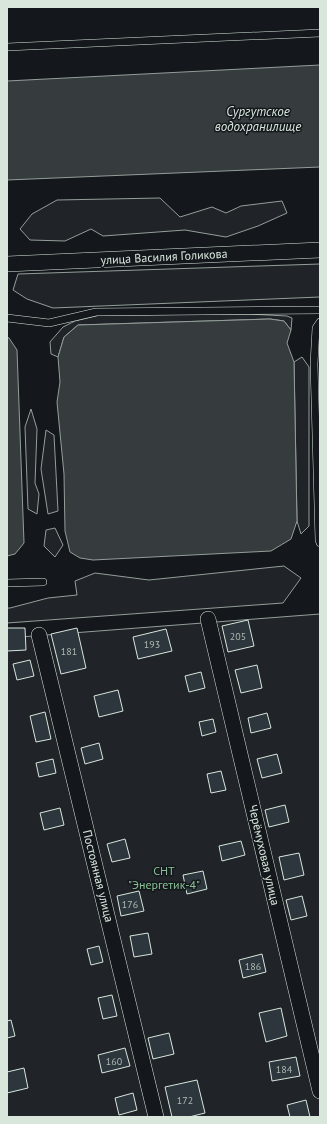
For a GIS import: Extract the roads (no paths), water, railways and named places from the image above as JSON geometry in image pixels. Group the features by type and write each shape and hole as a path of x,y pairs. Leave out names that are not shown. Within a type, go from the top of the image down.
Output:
{"street":[{"name":"улица Василия Голикова","path":"7,264 320,250"},
{"name":"Черёмуховая улица","path":"208,619 320,1091"},
{"name":"Постоянная улица","path":"40,635 156,1117"}],"lane":[{"path":"7,47 320,33"},
{"path":"7,318 49,323 96,312 320,310"},
{"path":"320,322 316,328 314,364 320,543"},
{"path":"7,583 43,582"}],"water":[{"name":"Сургутское водохранилище","path":"320,65 320,167 7,180 7,81"},
{"path":"270,319 284,321 291,330 287,343 294,362 297,521 291,539 271,551 93,560 80,558 70,552 65,531 64,474 57,402 60,382 58,357 64,337 78,325"},
{"path":"7,337 17,350 24,543 15,554 7,556"}],"park label":[{"name":"СНТ \"Энергетик-4\"","path":"164,878"}]}
